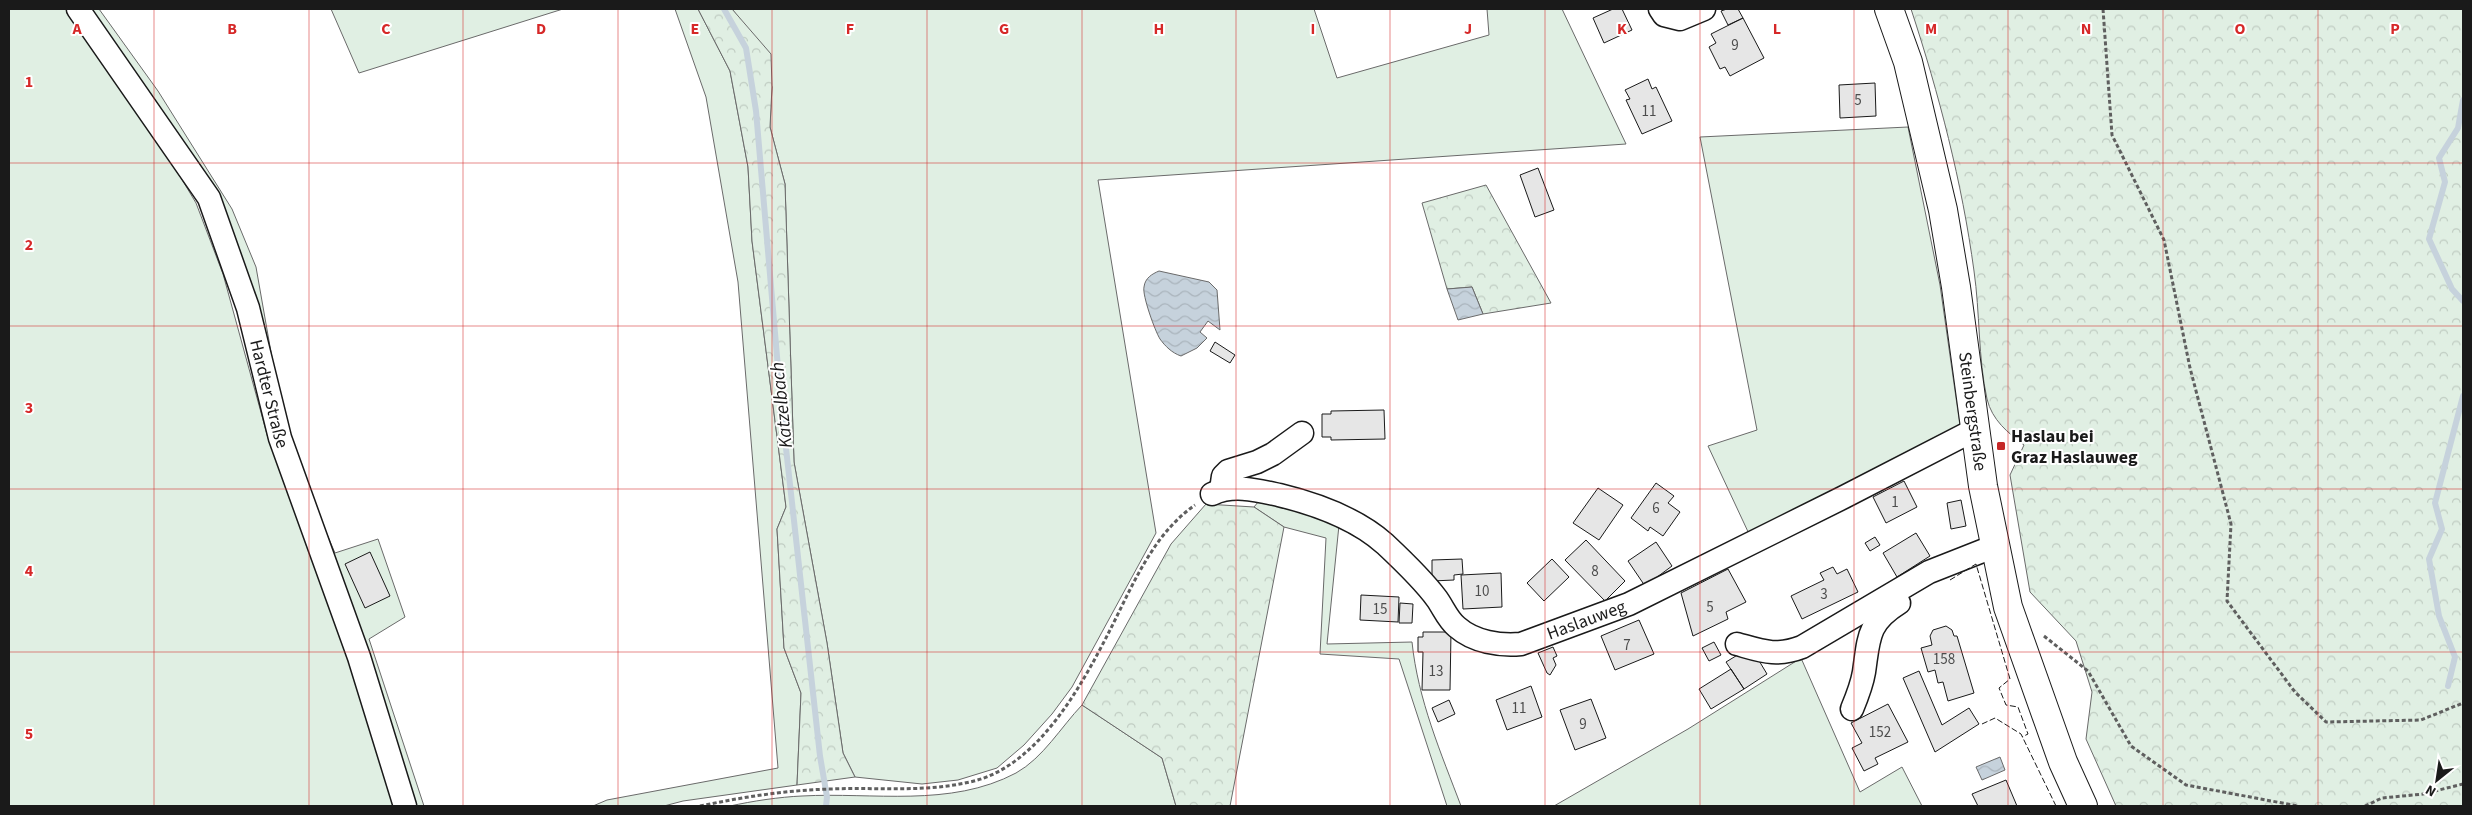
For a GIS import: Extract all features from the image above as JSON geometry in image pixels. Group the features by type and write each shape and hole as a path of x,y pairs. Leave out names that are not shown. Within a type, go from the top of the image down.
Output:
{"main road":[{"name":"Steinbergstraße","path":"1889,9 1908,62 1942,210 1956,287 1983,486 2008,607 2063,762 2083,806"}],"street":[{"name":"Hardter Straße","path":"78,9 209,198 248,308 280,438 359,657 405,806"},
{"path":"1660,9 1664,14 1680,19 1704,9"},
{"name":"Haslauweg","path":"1216,492 1231,488 1255,490 1312,504 1352,522 1384,543 1437,599 1456,627 1478,639 1508,645 1521,644 1629,604 1976,429"},
{"path":"1216,492 1223,476 1228,471 1257,462 1273,454 1302,433"},
{"path":"1737,644 1764,652 1785,654 1843,624 1929,572 1995,546"},
{"path":"1852,709 1864,673 1867,641 1883,613 1934,581 1950,563"}],"path":[{"path":"2103,9 2112,136 2164,240 2190,368 2231,524 2227,601 2295,692 2326,722 2420,720 2463,703"},
{"path":"700,806 774,793 830,788 922,790 974,781 1001,771 1030,750 1057,718 1087,670 1158,540 1192,507 1216,492"},
{"path":"2037,630 2088,671 2131,746 2186,785 2298,806"},
{"path":"2365,806 2382,798 2423,794 2463,784"}],"green space":[{"path":"9,9 67,9 146,119 196,203 223,274 268,438 341,630 396,806 9,806"},
{"path":"90,9 99,9 158,91 232,209 256,267 281,409 310,495 335,553 378,539 405,617 369,639 424,806 412,806 354,619 291,465 250,301 225,225 200,174 125,58"},
{"path":"331,9 563,9 359,73"},
{"path":"675,9 698,9 730,71 748,167 752,241 786,507 777,529 784,648 801,693 797,785 683,801 664,806 593,806 607,800 778,768 738,282 706,97"},
{"path":"698,9 732,9 771,54 770,127 785,184 794,462 827,643 843,753 855,777 797,785 801,693 784,648 777,529 786,507 752,241 748,167 730,71"},
{"path":"732,9 1314,9 1337,78 1489,35 1487,9 1562,9 1626,144 1098,180 1156,533 1072,687 1052,714 1024,745 997,768 958,780 922,784 855,777 843,753 827,643 794,462 785,184 770,127 772,87 748,30"},
{"path":"1911,9 2463,9 2463,806 2116,806 2086,739 2092,692 2076,641 2030,592 2010,475 2024,445 2007,431 1989,407 1982,367 1974,271 1963,204 1940,106"},
{"path":"1908,127 1940,285 1960,426 1750,536 1708,446 1757,430 1700,137"},
{"path":"1486,185 1551,303 1483,314 1472,287 1447,289 1422,203"},
{"path":"1263,496 1339,525 1327,644 1412,642 1419,685 1438,746 1461,806 1447,806 1399,659 1320,654 1326,538 1284,527 1254,507"},
{"path":"1206,504 1254,507 1284,527 1230,806 1176,806 1162,758 1082,705 1171,544"},
{"path":"1801,658 1860,792 1902,767 1922,806 1554,806 1688,729"},
{"path":"1082,705 1162,758 1176,806 730,806 802,796 938,795 965,791 991,784 1026,767 1051,742"}],"water":[{"path":"1159,271 1209,282 1217,290 1220,330 1208,321 1200,332 1207,338 1197,348 1181,356 1169,349 1160,339 1147,305 1144,291 1146,281"},
{"path":"1472,287 1483,314 1458,320 1447,289"},
{"path":"2000,757 2005,770 1982,780 1976,767"}],"building":[{"path":"1613,9 1622,9 1632,30 1604,43 1593,18"},
{"path":"1738,9 1743,18 1728,25 1721,11"},
{"path":"1743,18 1764,58 1730,76 1725,67 1720,69 1709,47 1716,43 1711,34"},
{"path":"1648,79 1652,89 1656,87 1672,121 1642,134 1626,100 1630,99 1625,90"},
{"path":"1875,83 1876,116 1840,118 1839,85"},
{"path":"1538,168 1554,210 1535,217 1520,175"},
{"path":"1215,342 1235,355 1230,363 1210,351"},
{"path":"1384,410 1385,439 1331,440 1331,437 1322,437 1322,414 1331,414 1331,411"},
{"path":"1904,481 1917,507 1886,523 1873,497"},
{"path":"1656,483 1674,496 1668,503 1680,512 1663,536 1650,527 1648,531 1631,518"},
{"path":"1598,488 1623,505 1599,540 1573,523"},
{"path":"1961,500 1966,526 1951,529 1947,503"},
{"path":"1916,533 1930,556 1897,577 1883,553"},
{"path":"1875,537 1880,545 1870,551 1865,543"},
{"path":"1586,540 1625,581 1605,601 1565,560"},
{"path":"1656,542 1672,566 1645,586 1628,561"},
{"path":"370,552 390,596 365,608 345,564"},
{"path":"1462,559 1463,574 1454,575 1454,580 1432,581 1432,560"},
{"path":"1552,559 1569,577 1544,601 1527,583"},
{"path":"1833,567 1837,574 1847,569 1858,592 1802,619 1791,596 1824,580 1820,573"},
{"path":"1728,569 1746,602 1726,612 1728,619 1693,636 1681,593"},
{"path":"1501,573 1502,607 1463,609 1461,575"},
{"path":"1361,595 1399,597 1398,622 1360,620"},
{"path":"1400,603 1413,604 1412,623 1399,623"},
{"path":"1639,620 1654,654 1615,670 1601,636"},
{"path":"1946,626 1952,630 1954,636 1957,636 1974,693 1948,701 1943,682 1938,683 1935,670 1928,672 1921,648 1932,645 1930,636 1933,630"},
{"path":"1423,632 1451,632 1450,690 1422,690 1423,652 1418,652 1418,637 1423,637"},
{"path":"1714,642 1721,655 1709,661 1702,648"},
{"path":"1553,647 1557,656 1553,658 1556,665 1550,675 1547,673 1538,653"},
{"path":"1744,651 1755,654 1767,674 1744,689 1726,662"},
{"path":"1731,669 1744,689 1711,709 1699,689"},
{"path":"1919,671 1942,725 1969,708 1979,724 1935,752 1903,678"},
{"path":"1531,686 1542,717 1507,730 1496,700"},
{"path":"1591,699 1606,738 1575,750 1560,710"},
{"path":"1449,700 1455,714 1438,722 1432,708"},
{"path":"1888,704 1908,742 1875,758 1878,764 1864,771 1852,748 1862,743 1851,723"},
{"path":"2006,780 2017,806 1978,806 1972,794"}],"waterway":[{"name":"Katzelbach","path":"724,9 746,48 756,111 781,403 820,756 827,797 826,806"},
{"path":"2463,100 2458,128 2439,158 2445,182 2429,239 2452,289 2463,301"},
{"path":"2448,686 2455,657 2439,616 2429,559 2442,529 2435,503 2463,396"}],"fence":[{"path":"1950,580 1976,564 2010,679 1999,688 2006,705 2018,707 2028,734 2022,737"},
{"path":"1982,724 1995,718 2021,734 2056,806"}],"place":[{"name":"Haslau bei Graz Haslauweg","path":"2001,446"}]}
